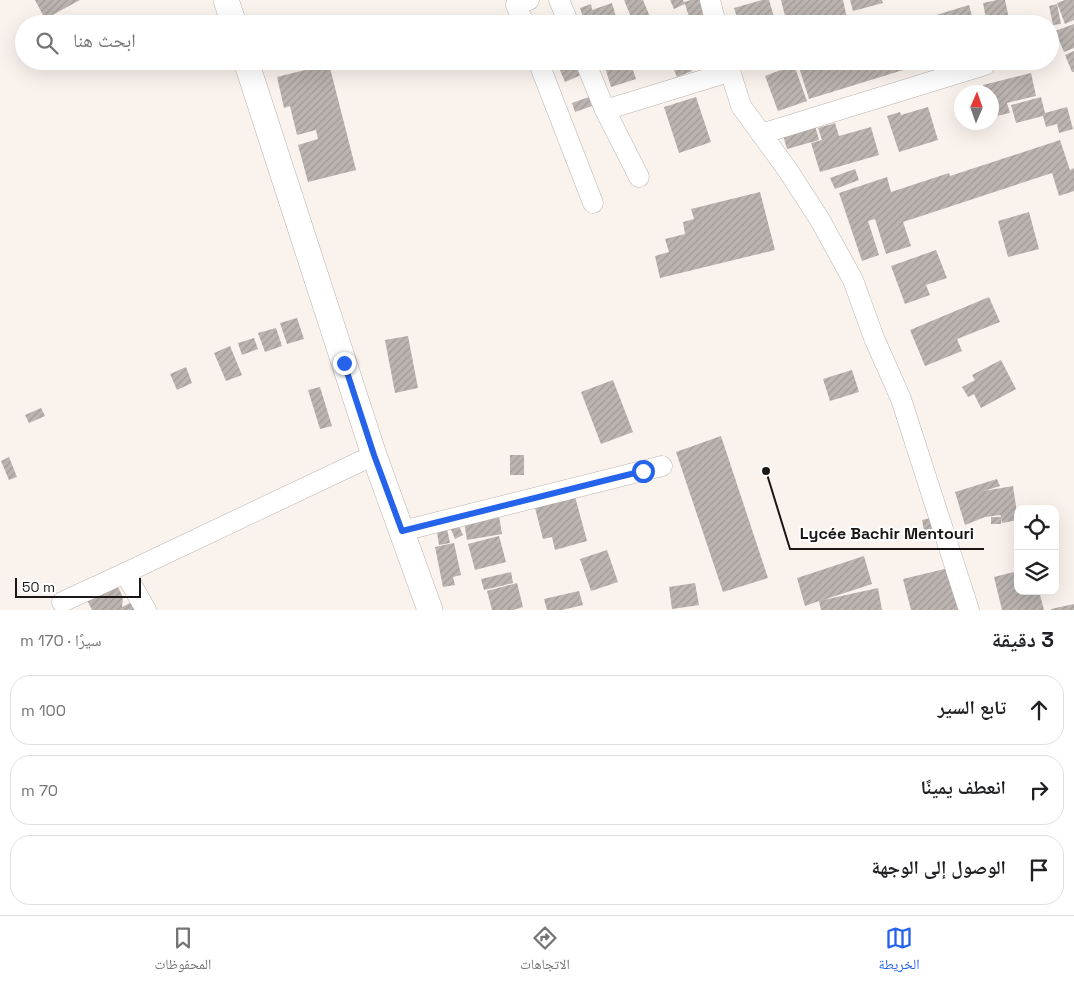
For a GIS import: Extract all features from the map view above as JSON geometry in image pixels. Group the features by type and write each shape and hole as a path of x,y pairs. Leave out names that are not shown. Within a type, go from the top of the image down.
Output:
{"street":[{"path":"226,0 231,15"},
{"path":"520,15 516,5 528,0"},
{"path":"559,0 565,15"},
{"path":"711,0 714,15"},
{"path":"249,70 374,455 430,610"},
{"path":"541,70 593,203"},
{"path":"589,70 605,110 639,177"},
{"path":"605,110 717,70"},
{"path":"729,70 741,106 820,220 853,280 874,338 901,399 968,610"},
{"path":"761,134 969,70"},
{"path":"62,602 374,455"},
{"path":"402,531 662,466"},
{"path":"125,573 146,610"}],"building":[{"path":"35,0 80,0 52,15 43,15"},
{"path":"624,0 643,0 649,15 630,15"},
{"path":"670,0 683,0 684,2 701,0 707,15 688,15 685,4 674,9"},
{"path":"762,0 769,0 773,15 736,15 734,8"},
{"path":"781,0 843,0 846,15 785,15"},
{"path":"850,0 882,0 883,3 853,11"},
{"path":"1005,0 1008,15 985,15 983,3"},
{"path":"1065,0 1074,0 1074,20 1065,24 1057,3"},
{"path":"612,3 615,15 582,15 580,8 591,4 592,10"},
{"path":"1057,4 1061,24 1059,24 1059,15 1051,15 1049,6"},
{"path":"969,5 972,15 936,15"},
{"path":"1074,24 1074,48 1064,52 1059,40 1059,30"},
{"path":"1074,51 1074,72 1072,72 1065,55"},
{"path":"305,70 331,70 356,170 308,182 298,145 318,139 316,130 297,135 290,106 284,108 277,77"},
{"path":"560,70 579,70 581,75 565,82"},
{"path":"606,70 633,70 636,79 611,87"},
{"path":"674,70 692,70 692,71 677,77"},
{"path":"781,70 796,70 807,101 778,111 765,76"},
{"path":"800,70 903,70 809,99"},
{"path":"1031,73 1036,96 1007,103 1010,113 999,115 999,85 983,85"},
{"path":"589,97 592,106 575,112 572,103"},
{"path":"696,97 711,142 679,153 664,107"},
{"path":"1041,97 1045,113 1067,107 1073,129 1059,133 1057,124 1046,127 1043,116 1016,123 1011,105"},
{"path":"928,107 938,140 899,152 887,116 900,112 901,115"},
{"path":"813,118 819,140 787,149 781,128"},
{"path":"835,123 839,136 871,127 879,155 820,172 811,143 822,140 818,128"},
{"path":"1060,140 1070,170 1074,168 1074,191 1059,196 1052,173 903,222 911,246 886,254 875,219 868,221 879,255 862,261 839,193 887,177 891,192 949,173 950,176"},
{"path":"855,169 859,180 835,189 830,178"},
{"path":"760,192 775,250 660,278 655,256 669,252 665,239 685,234 683,222 694,219 691,209"},
{"path":"1029,212 1039,249 1008,257 998,221"},
{"path":"936,250 947,278 926,285 930,295 905,304 891,266"},
{"path":"989,297 1000,322 957,339 962,351 925,366 910,330"},
{"path":"297,318 304,339 287,344 280,323"},
{"path":"276,328 282,346 265,352 258,333"},
{"path":"408,336 418,388 395,393 385,340"},
{"path":"254,338 258,349 242,355 238,343"},
{"path":"230,346 242,375 226,381 214,353"},
{"path":"1001,360 1016,389 981,408 974,394 968,397 962,387 975,380 972,375"},
{"path":"186,367 192,383 177,390 170,374"},
{"path":"852,370 859,392 830,401 823,379"},
{"path":"613,380 633,432 601,444 581,392"},
{"path":"320,387 332,426 320,429 308,390"},
{"path":"41,408 45,416 29,423 25,415"},
{"path":"721,436 768,578 723,592 676,452"},
{"path":"510,455 524,455 524,475 510,475"},
{"path":"9,457 17,477 9,480 1,461"},
{"path":"997,479 1000,486 984,491 1013,486 1016,505 1014,505 1014,521 1002,523 1001,515 985,517 965,525 955,492"},
{"path":"573,489 587,541 555,550 552,537 543,539 535,508"},
{"path":"497,504 502,534 467,540 464,522"},
{"path":"935,517 938,528 924,531 922,520"},
{"path":"991,517 1001,517 1001,524 991,524"},
{"path":"446,524 450,543 439,545 436,526"},
{"path":"458,524 463,535 455,539 450,527"},
{"path":"499,536 506,562 475,570 468,544"},
{"path":"454,543 461,575 453,577 455,585 443,587 435,547"},
{"path":"607,550 618,582 591,591 580,559"},
{"path":"864,556 872,584 823,600 878,588 882,610 821,610 819,601 805,606 797,578"},
{"path":"957,566 968,610 911,610 903,579"},
{"path":"511,572 513,583 484,590 481,579"},
{"path":"1014,572 1014,595 1040,595 1044,610 1002,610 994,577"},
{"path":"517,583 523,607 513,610 492,610 487,591"},
{"path":"695,583 699,605 672,609 669,587"},
{"path":"117,585 123,597 122,607 136,600 141,610 92,610 87,600"},
{"path":"579,591 583,605 562,610 547,610 544,599"},
{"path":"1074,604 1074,610 1051,610 1051,609"}],"place":[{"name":"Lycée Bachir Mentouri","path":"766,471"}],"route":[{"path":"344,363 374,455 402,531 643,471"}]}
